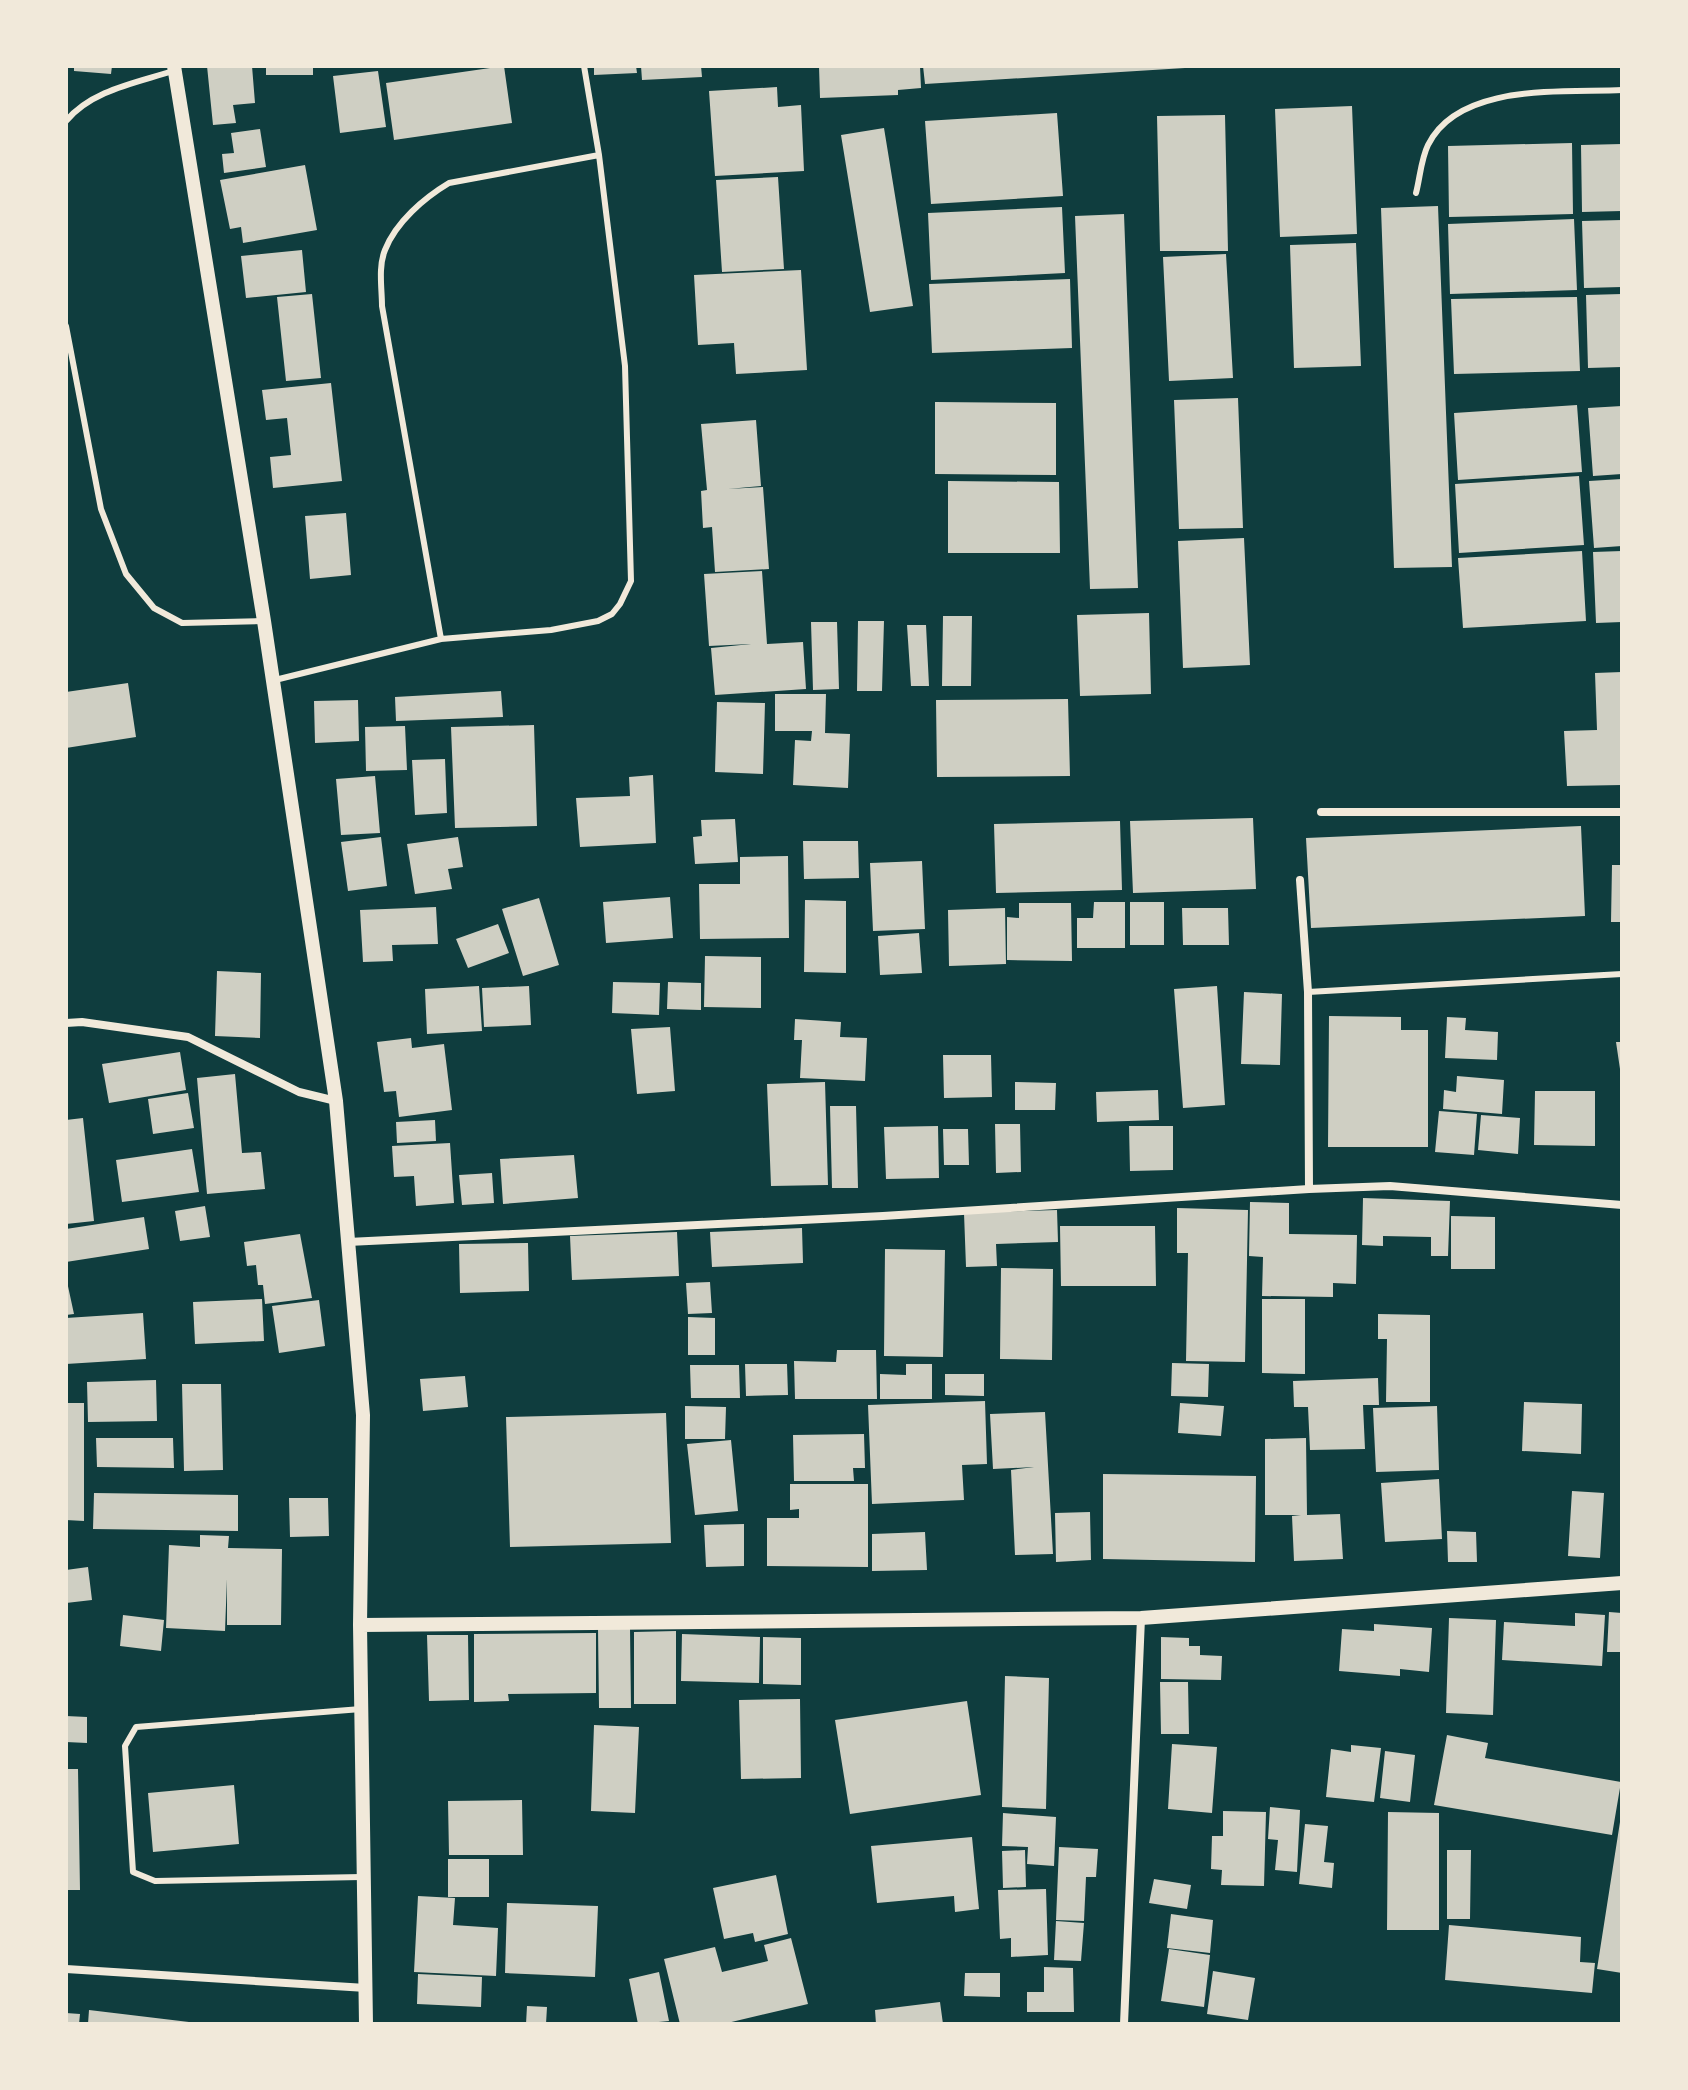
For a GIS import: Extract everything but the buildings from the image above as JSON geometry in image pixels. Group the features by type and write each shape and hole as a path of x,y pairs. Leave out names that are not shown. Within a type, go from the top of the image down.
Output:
{"street":[{"path":"174,68 264,621 336,1101 363,1415 360,1625 366,2024"},
{"path":"1321,812 1622,812"},
{"path":"1300,880 1308,992 1309,1189"},
{"path":"66,1023 98,1024 188,1037 299,1092 336,1101"},
{"path":"348,1242 883,1216 1390,1186 1622,1205"},
{"path":"360,1625 1141,1618 1622,1583"},
{"path":"1124,2024 1141,1618"},
{"path":"66,1969 366,1988"}],"lane":[{"path":"273,680 441,639 551,630 598,621 612,614 620,604 631,581 625,366 599,155 584,66"},
{"path":"66,121 78,106 174,68"},
{"path":"1416,193 1428,145 1444,125 1465,109 1486,100 1516,95 1622,90"},
{"path":"441,639 382,306 384,252 394,234 416,208 449,183 599,155"},
{"path":"66,326 101,509 126,574 154,608 182,623 264,621"},
{"path":"1308,992 1622,974"},
{"path":"361,1709 136,1727 125,1746 133,1872 155,1881 364,1877"}]}
